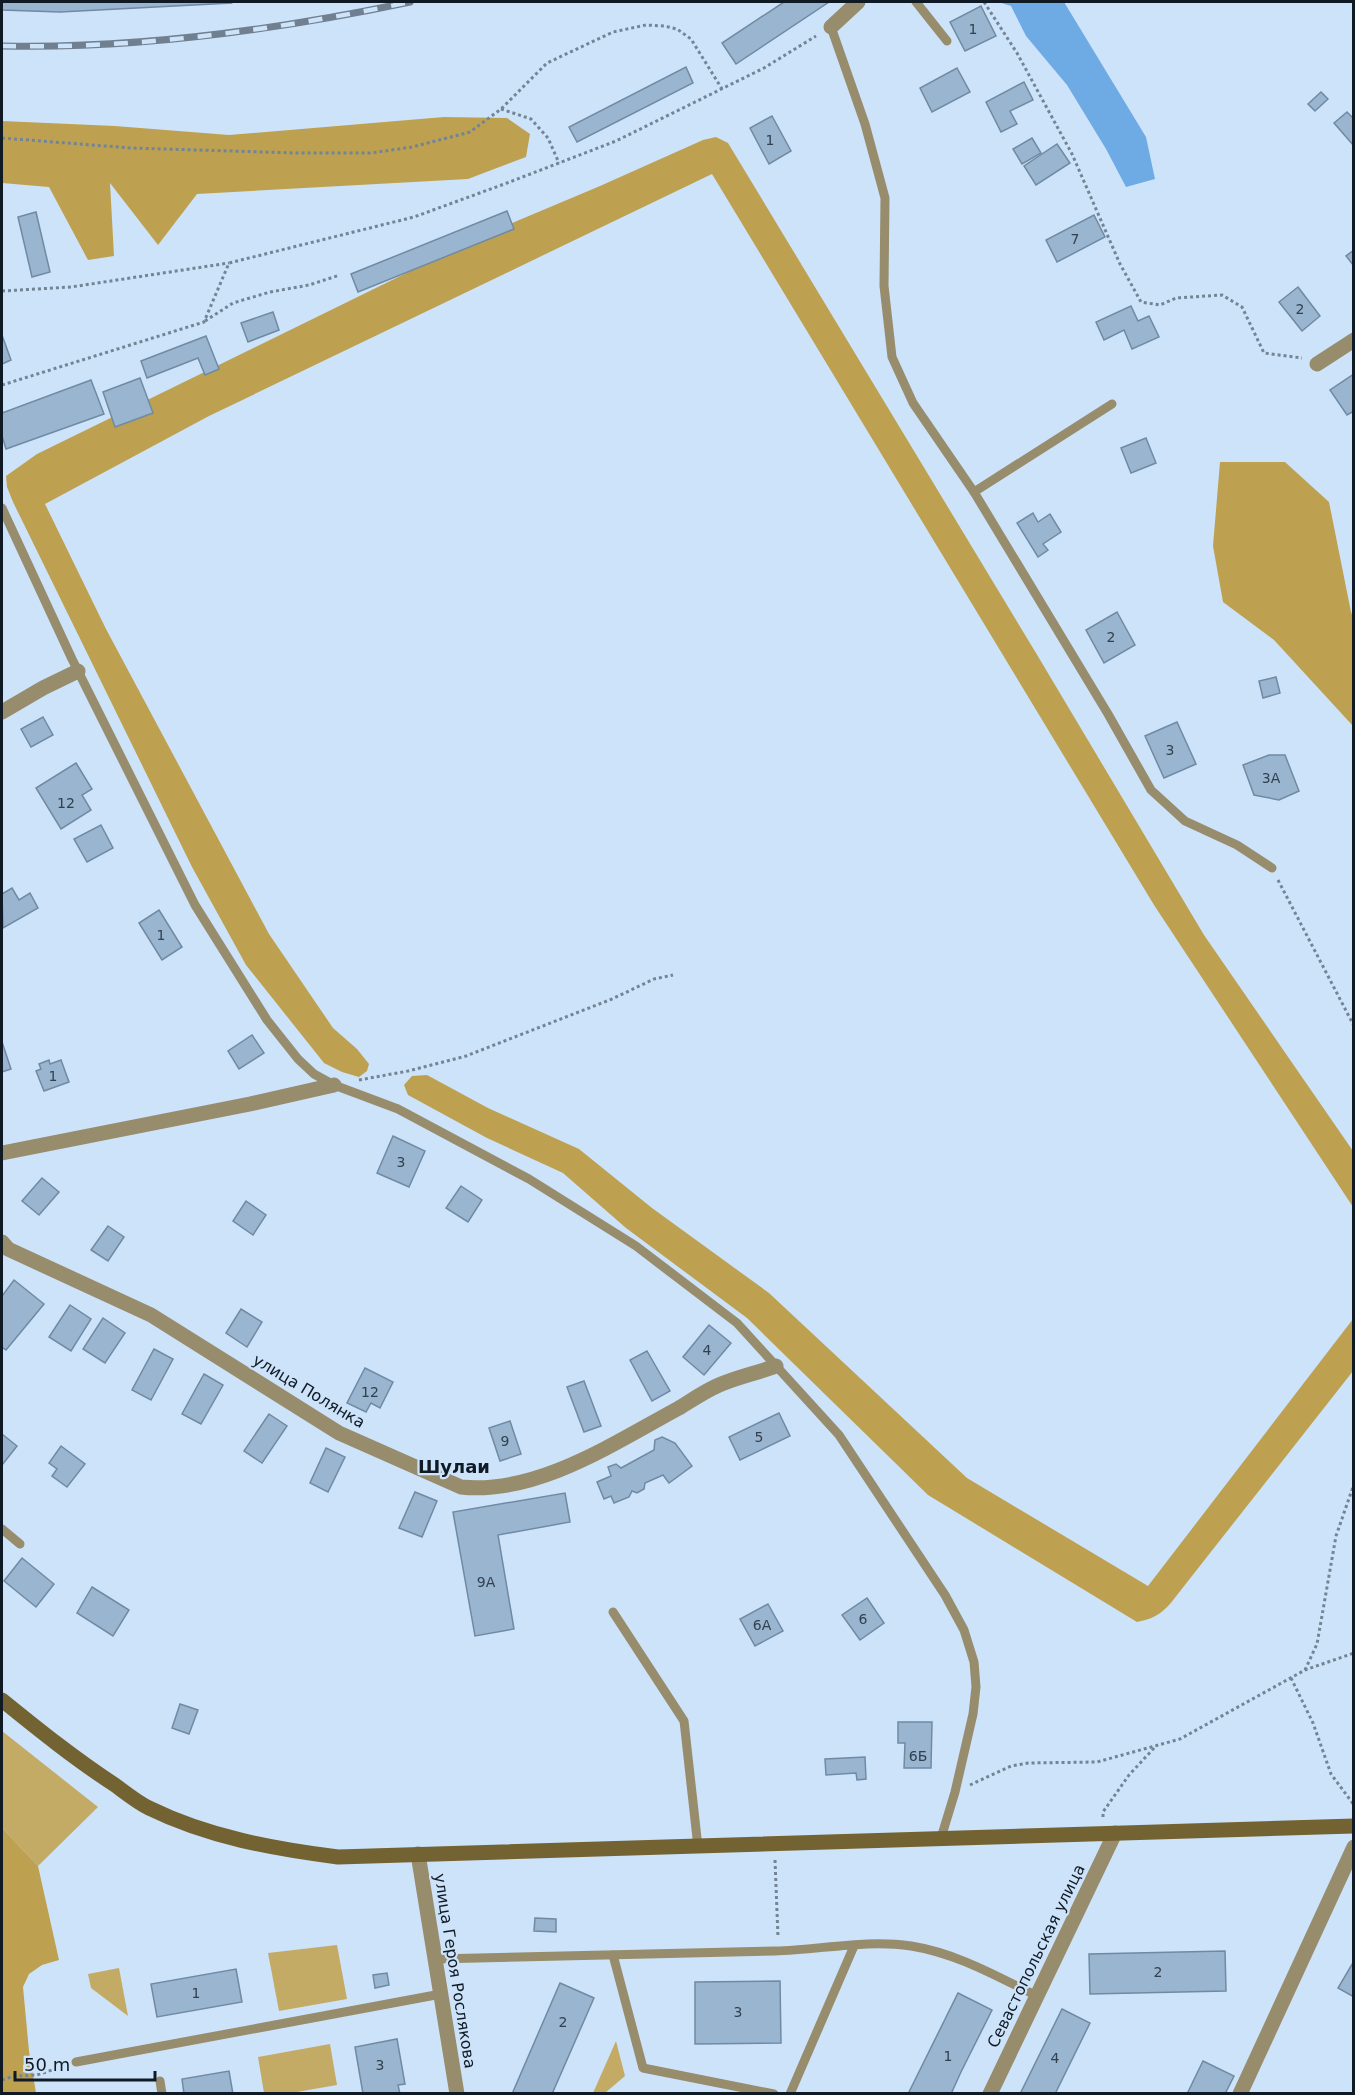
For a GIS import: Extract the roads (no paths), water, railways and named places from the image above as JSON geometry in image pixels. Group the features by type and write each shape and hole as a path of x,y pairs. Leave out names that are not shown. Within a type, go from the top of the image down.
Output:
{"street":[{"path":"831,27 858,2"},
{"path":"1317,364 1353,340"},
{"path":"2,712 43,688 78,672"},
{"path":"2,1153 334,1085"},
{"name":"улица Полянка","path":"2,1242 8,1249 151,1315 339,1433 461,1487 480,1489 503,1487 540,1477 609,1446 719,1385 776,1366"},
{"path":"2,1700 83,1764 148,1808 206,1830 268,1847 338,1857 1353,1826"},
{"name":"Севастопольская улица","path":"990,2094 1037,1996 1109,1834"},
{"path":"1240,2094 1353,1847"},
{"name":"улица Героя Рослякова","path":"418,1854 457,2094"}],"lane":[{"path":"916,2 947,41"},
{"path":"831,27 865,124 885,198 884,286 892,357 913,403 974,492 1108,714 1151,790 1185,821 1237,844 1272,868"},
{"path":"974,492 1112,404"},
{"path":"2,508 78,672 195,905 267,1020 298,1059 315,1074 334,1085 398,1109 529,1179 636,1246 737,1323 839,1435 945,1595 964,1630 974,1662 976,1687 973,1714 955,1792 941,1838"},
{"path":"2,1529 20,1544"},
{"path":"613,1612 684,1721 698,1847"},
{"path":"435,1959 778,1951 885,1943 937,1952 965,1962 1037,1996"},
{"path":"790,2094 854,1946"},
{"path":"613,1955 643,2068 774,2094"},
{"path":"76,2062 441,1994"},
{"path":"160,2081 162,2094"}],"water":[{"path":"998,2 1064,2 1146,137 1155,179 1126,187 1067,85 1026,36 1011,6"}],"railway":[{"path":"2,46 104,44 207,36 309,21 410,2"}],"district":[{"name":"Шулаи","path":"454,1466"}]}
